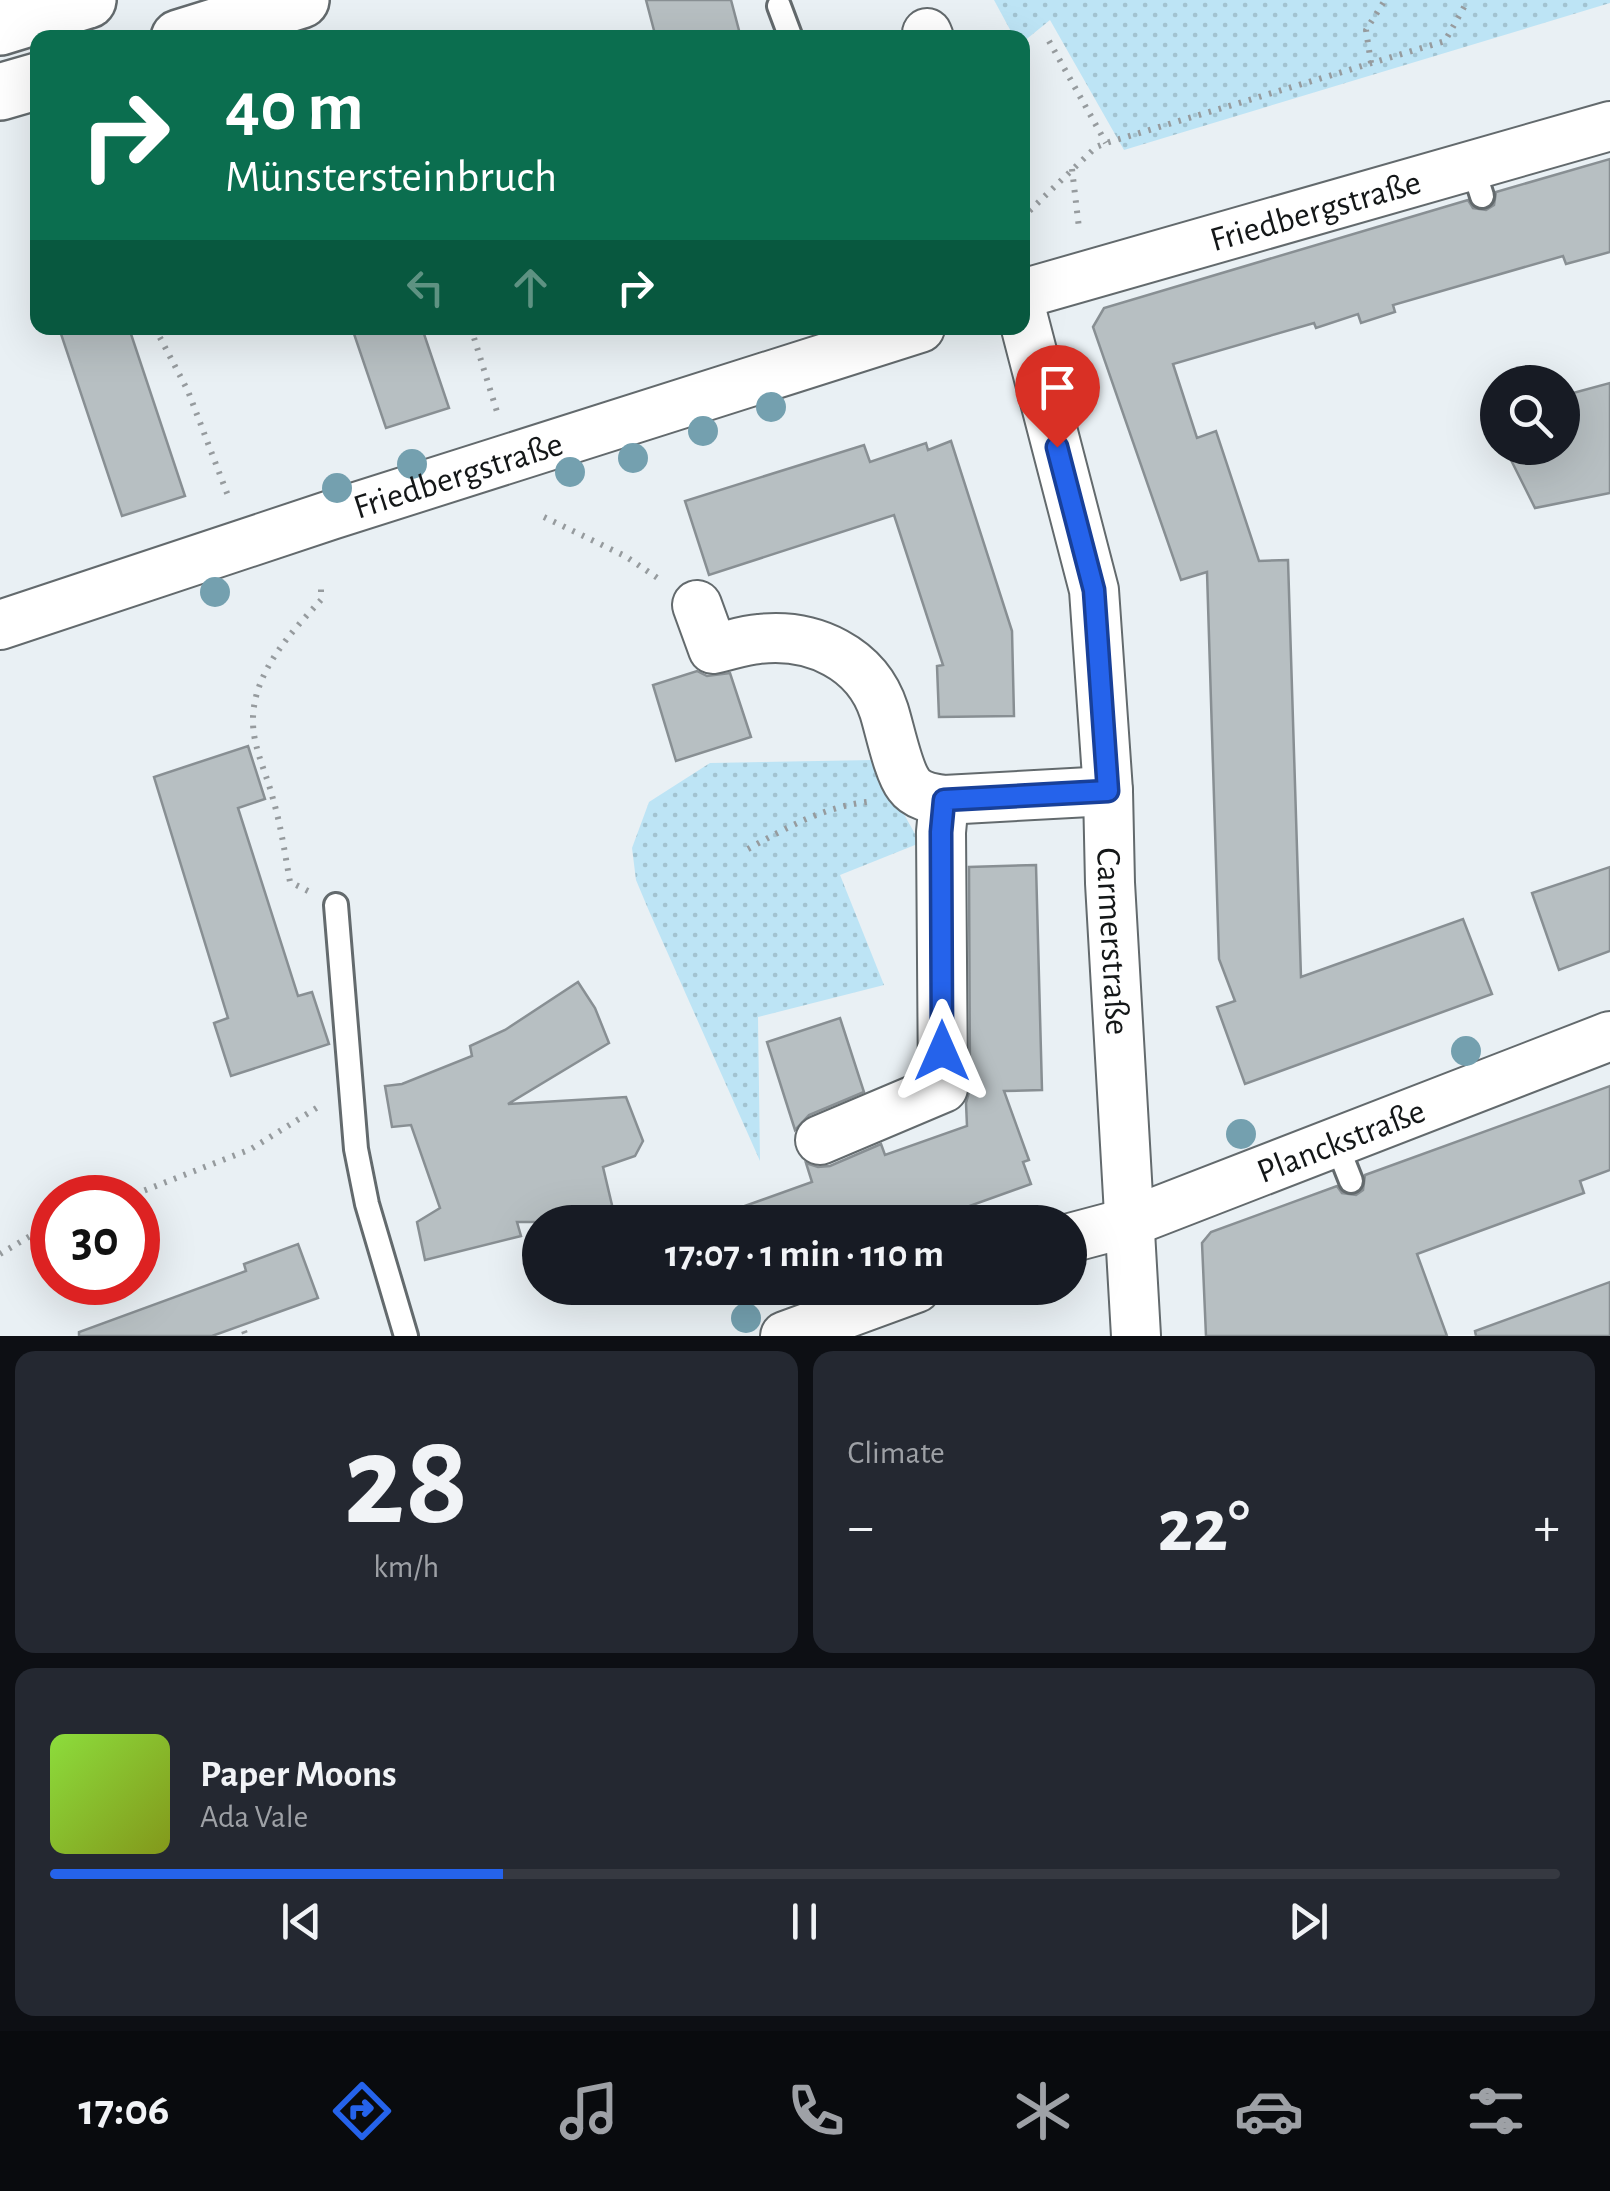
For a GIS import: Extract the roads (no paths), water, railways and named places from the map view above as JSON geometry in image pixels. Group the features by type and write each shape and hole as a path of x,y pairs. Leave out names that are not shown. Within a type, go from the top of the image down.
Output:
{"highway":[{"path":"0,27 88,0"},
{"path":"204,30 301,0"},
{"path":"0,92 30,83"}],"street":[{"name":"Friedbergstraße","path":"1030,292 1477,181 1610,126"},
{"name":"Friedbergstraße","path":"0,625 387,496 898,335"},
{"name":"Carmerstraße","path":"1028,335 1094,590 1136,1336"},
{"path":"697,605 713,649 760,638 802,640 834,650 855,665 880,698 941,832 943,1088 820,1140"},
{"path":"926,792 1108,791"},
{"name":"Planckstraße","path":"1087,1233 1344,1162 1610,1036"},
{"path":"785,1336 870,1305"}],"lane":[{"path":"779,6 788,30"},
{"path":"336,905 356,1149 367,1204 406,1336"}]}
